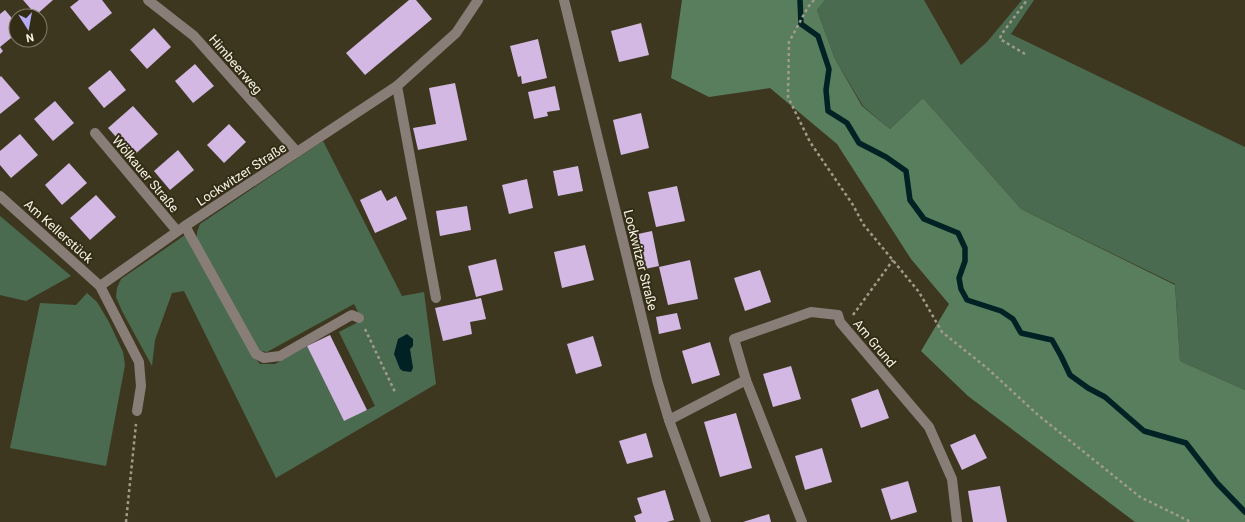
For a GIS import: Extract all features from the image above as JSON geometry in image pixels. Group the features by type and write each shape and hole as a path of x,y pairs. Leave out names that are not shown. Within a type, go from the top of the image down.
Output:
{"street":[{"name":"Himbeerweg","path":"148,0 194,36 297,152"},
{"name":"Lockwitzer Straße","path":"100,286 181,228 397,86 456,33 478,0"},
{"name":"Lockwitzer Straße","path":"564,0 657,380 706,522"},
{"path":"397,86 436,298"},
{"name":"Wölkauer Straße","path":"95,133 181,228 256,354 264,358 280,356 348,317 352,316 359,318"},
{"name":"Am Kellerstück","path":"0,196 100,286"},
{"path":"100,286 139,362 141,386 137,411"},
{"name":"Am Grund","path":"802,522 746,380 734,339 811,312 838,315 840,322 929,427 952,480 957,522"},
{"path":"670,420 746,380"}],"path":[{"path":"814,0 808,7 789,42 788,97 810,142 863,224 919,292 942,332 987,368 1038,415 1140,497 1191,522"},
{"path":"1025,54 1000,39 1000,35 1027,0"},
{"path":"840,322 850,318 893,260"},
{"path":"359,318 395,392"},
{"path":"126,522 137,411"}],"green space":[{"path":"682,0 825,0 817,10 835,59 862,106 890,129 923,98 1021,209 1175,285 1180,361 1245,390 1245,522 1135,522 968,396 921,351 949,304 911,259 837,144 770,88 709,97 671,78"},
{"path":"825,0 924,0 961,65 987,42 1022,0 1034,0 1011,34 1245,147 1245,390 1180,361 1175,284 1021,209 923,98 890,129 863,106 835,59 817,10"},
{"path":"323,141 402,296 424,292 436,384 276,478 184,291 172,293 155,340 152,366 122,311 116,297 117,288 121,279 185,235 251,353 260,364 275,364 307,346 344,421 375,406 339,332 362,320 354,304 267,352 256,350 197,241 197,232 200,224"},
{"path":"0,216 71,276 26,301 0,295"},
{"path":"87,293 97,302 109,322 123,352 125,365 106,466 10,448 40,303 76,305"}],"water":[{"path":"407,334 413,339 413,346 410,349 413,368 411,372 400,369 394,354 398,339"}],"building":[{"path":"23,0 53,0 44,8 30,8"},
{"path":"79,0 102,0 112,13 89,31 70,7"},
{"path":"409,0 416,0 432,19 365,75 346,53"},
{"path":"5,10 8,14 8,40 0,47 0,14"},
{"path":"641,23 649,55 619,62 611,31"},
{"path":"154,28 171,47 147,69 130,50"},
{"path":"538,39 547,78 522,84 521,76 518,77 510,46"},
{"path":"0,47 3,51 0,54"},
{"path":"195,64 214,86 193,103 175,81"},
{"path":"110,70 126,90 104,108 88,88"},
{"path":"1,76 20,98 0,114 0,77"},
{"path":"455,83 467,140 418,150 413,128 436,124 429,88"},
{"path":"555,86 560,110 547,112 548,116 534,119 528,92"},
{"path":"55,101 74,123 53,141 34,119"},
{"path":"133,106 158,134 133,156 108,128"},
{"path":"641,113 649,148 621,155 613,120"},
{"path":"229,124 246,142 224,163 207,145"},
{"path":"20,134 38,155 11,178 0,165 0,151"},
{"path":"178,150 194,170 170,190 154,171"},
{"path":"69,163 87,183 62,205 45,185"},
{"path":"578,166 583,191 558,196 553,171"},
{"path":"527,179 533,208 509,214 502,185"},
{"path":"677,186 685,221 656,227 648,192"},
{"path":"381,190 387,201 396,196 407,219 375,233 360,200"},
{"path":"96,195 116,217 90,240 70,218"},
{"path":"467,206 471,230 440,236 436,211"},
{"path":"652,231 659,266 645,269 638,234"},
{"path":"585,245 594,280 562,288 554,252"},
{"path":"496,259 503,290 476,297 468,266"},
{"path":"690,260 698,299 668,305 659,267"},
{"path":"760,270 771,302 745,311 734,278"},
{"path":"481,298 486,319 470,322 472,334 443,341 435,308"},
{"path":"677,313 681,329 659,334 656,317"},
{"path":"330,335 367,410 344,421 307,346"},
{"path":"593,336 602,366 576,374 567,344"},
{"path":"710,342 720,375 692,384 682,351"},
{"path":"791,366 801,399 773,407 763,374"},
{"path":"878,389 889,418 861,428 851,399"},
{"path":"736,413 752,468 720,477 704,422"},
{"path":"646,433 653,457 627,464 619,441"},
{"path":"975,434 987,458 962,470 950,445"},
{"path":"822,448 832,482 805,490 795,456"},
{"path":"908,481 917,512 891,520 881,489"},
{"path":"1000,486 1007,522 973,522 968,491"},
{"path":"665,490 674,520 667,522 636,522 634,516 642,513 637,498"},
{"path":"769,514 771,522 743,522"}],"waterway":[{"path":"800,0 801,24 818,36 829,69 826,90 828,111 847,123 859,143 886,157 906,171 910,200 924,219 958,233 965,248 965,261 959,278 961,289 967,300 1001,311 1013,319 1021,333 1052,340 1070,375 1088,388 1105,397 1144,431 1186,443 1217,483 1245,512"}]}
